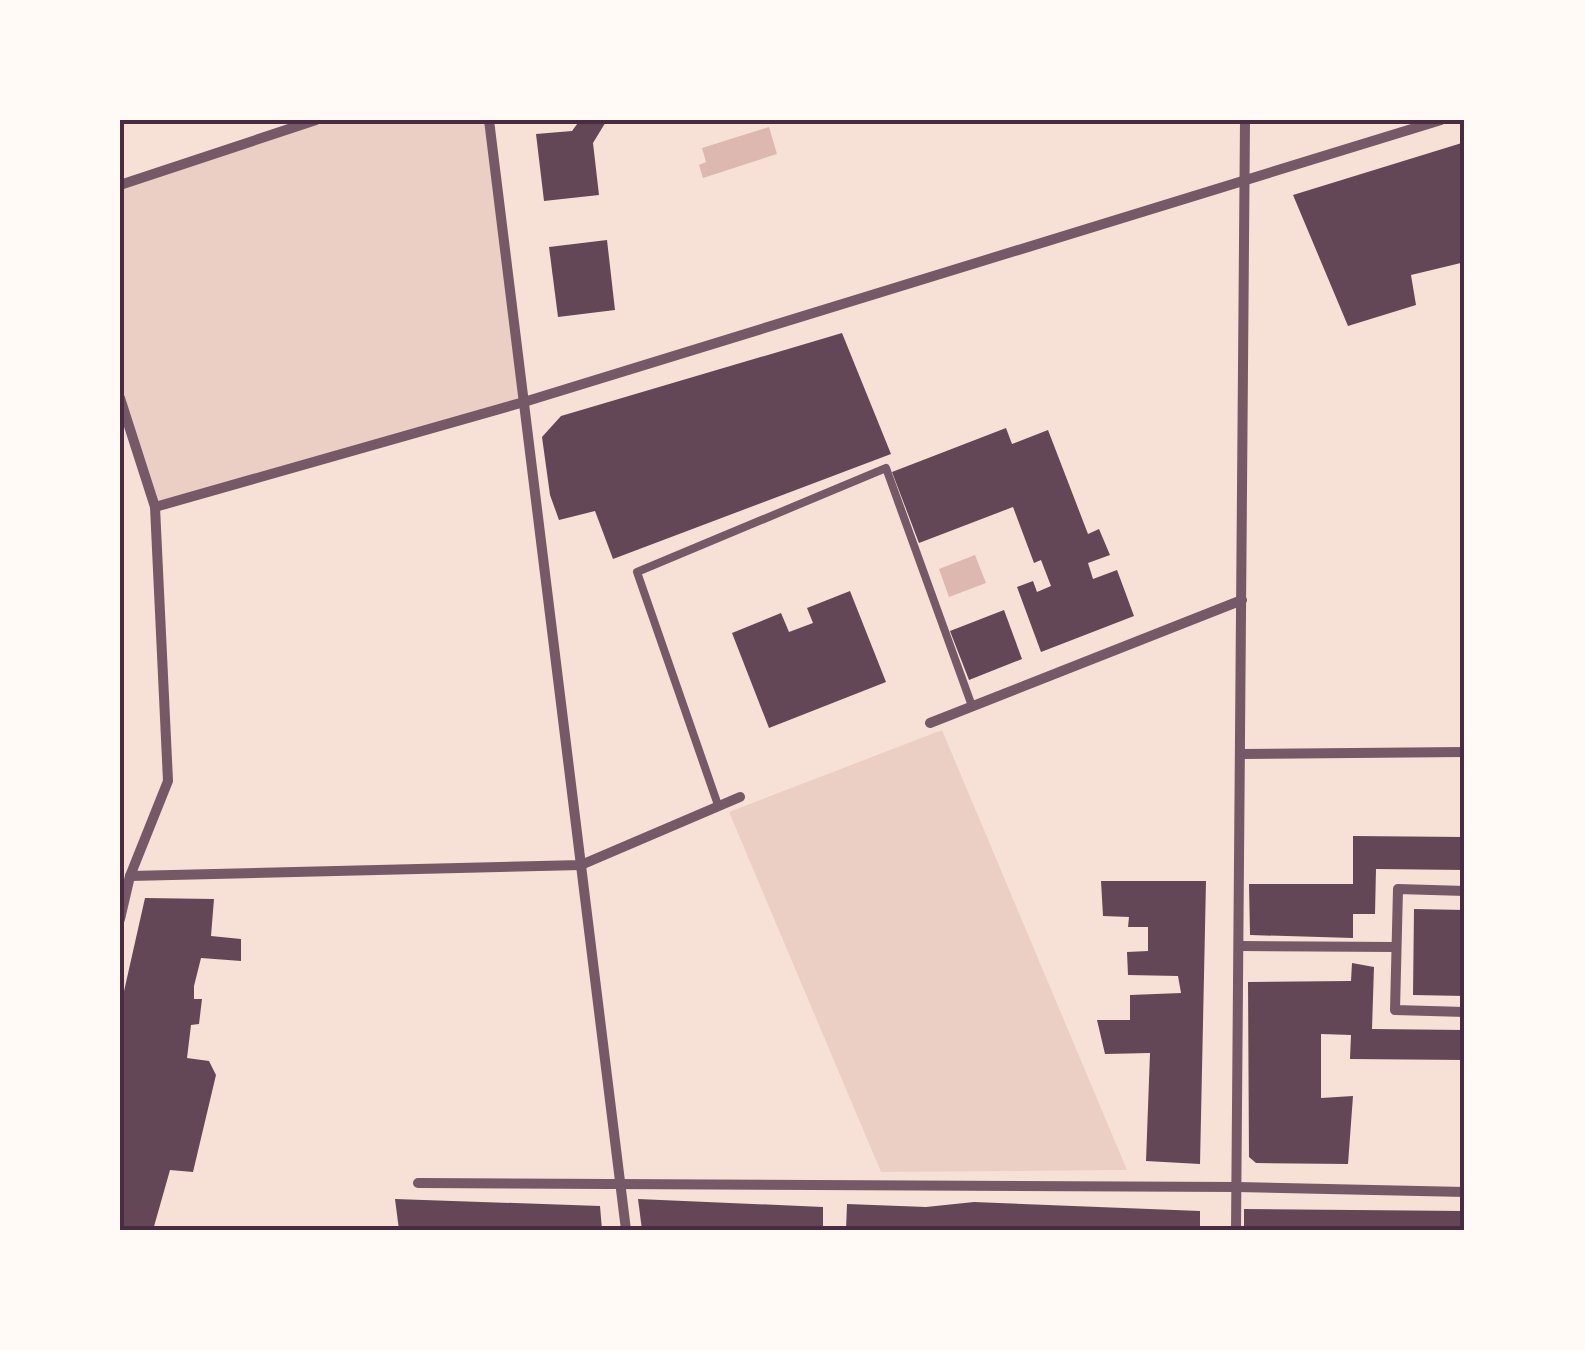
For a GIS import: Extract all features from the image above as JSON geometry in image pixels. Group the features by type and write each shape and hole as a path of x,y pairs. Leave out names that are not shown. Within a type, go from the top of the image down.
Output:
{"street":[{"path":"120,185 316,120"},
{"path":"489,120 626,1230"},
{"path":"1236,1230 1245,120"},
{"path":"156,507 524,402 1441,120"},
{"path":"120,398 156,507 168,781 130,876 120,919"},
{"path":"930,722 1242,600"},
{"path":"1240,754 1465,752"},
{"path":"130,876 581,864 740,796"},
{"path":"1465,891 1398,889 1395,1010 1465,1012"},
{"path":"1239,946 1396,947"},
{"path":"418,1183 1237,1187 1465,1192"}],"lane":[{"path":"718,805 638,572 886,468 972,706"}],"shaded area":[{"path":"316,120 489,120 524,402 155,507 120,398 120,185"},
{"path":"769,127 777,154 703,178 699,165 706,162 702,148"},
{"path":"975,555 986,583 949,597 939,569"},
{"path":"942,730 1127,1170 881,1172 729,812"}],"building":[{"path":"580,120 607,120 593,143 599,195 544,201 536,134 572,131"},
{"path":"1465,142 1465,262 1411,275 1416,305 1348,326 1293,195"},
{"path":"607,240 615,310 558,317 549,247"},
{"path":"842,333 891,454 613,559 595,511 559,520 550,495 542,437 561,416"},
{"path":"1006,428 1012,444 1048,430 1088,534 1099,529 1110,555 1088,563 1093,579 1117,570 1134,616 1041,652 1017,587 1033,581 1037,592 1051,586 1041,560 1034,563 1013,507 919,543 892,472"},
{"path":"850,591 886,682 769,728 732,633 781,613 789,632 813,623 807,608"},
{"path":"1004,610 1022,659 969,680 950,631"},
{"path":"1353,836 1465,837 1465,870 1376,869 1375,914 1353,914 1353,938 1250,935 1249,884 1353,884"},
{"path":"1101,881 1206,881 1200,1164 1146,1161 1150,1053 1105,1054 1097,1020 1130,1020 1130,995 1181,993 1178,976 1128,975 1127,952 1148,951 1148,927 1128,927 1129,917 1103,916"},
{"path":"145,898 214,899 211,936 241,939 241,961 201,958 194,986 194,999 202,999 199,1024 191,1025 187,1058 209,1061 216,1075 193,1172 170,1170 153,1230 120,1230 120,1009"},
{"path":"1414,909 1465,910 1465,996 1413,995"},
{"path":"1352,963 1374,967 1372,1029 1465,1030 1465,1060 1350,1059 1351,1035 1321,1034 1321,1098 1353,1096 1348,1164 1256,1163 1249,1157 1248,982 1351,981"},
{"path":"395,1199 600,1206 602,1230 399,1230"},
{"path":"638,1199 823,1207 823,1230 642,1230"},
{"path":"974,1202 1200,1211 1200,1230 846,1230 847,1204 926,1207"},
{"path":"1244,1209 1465,1211 1465,1230 1244,1230"}]}
